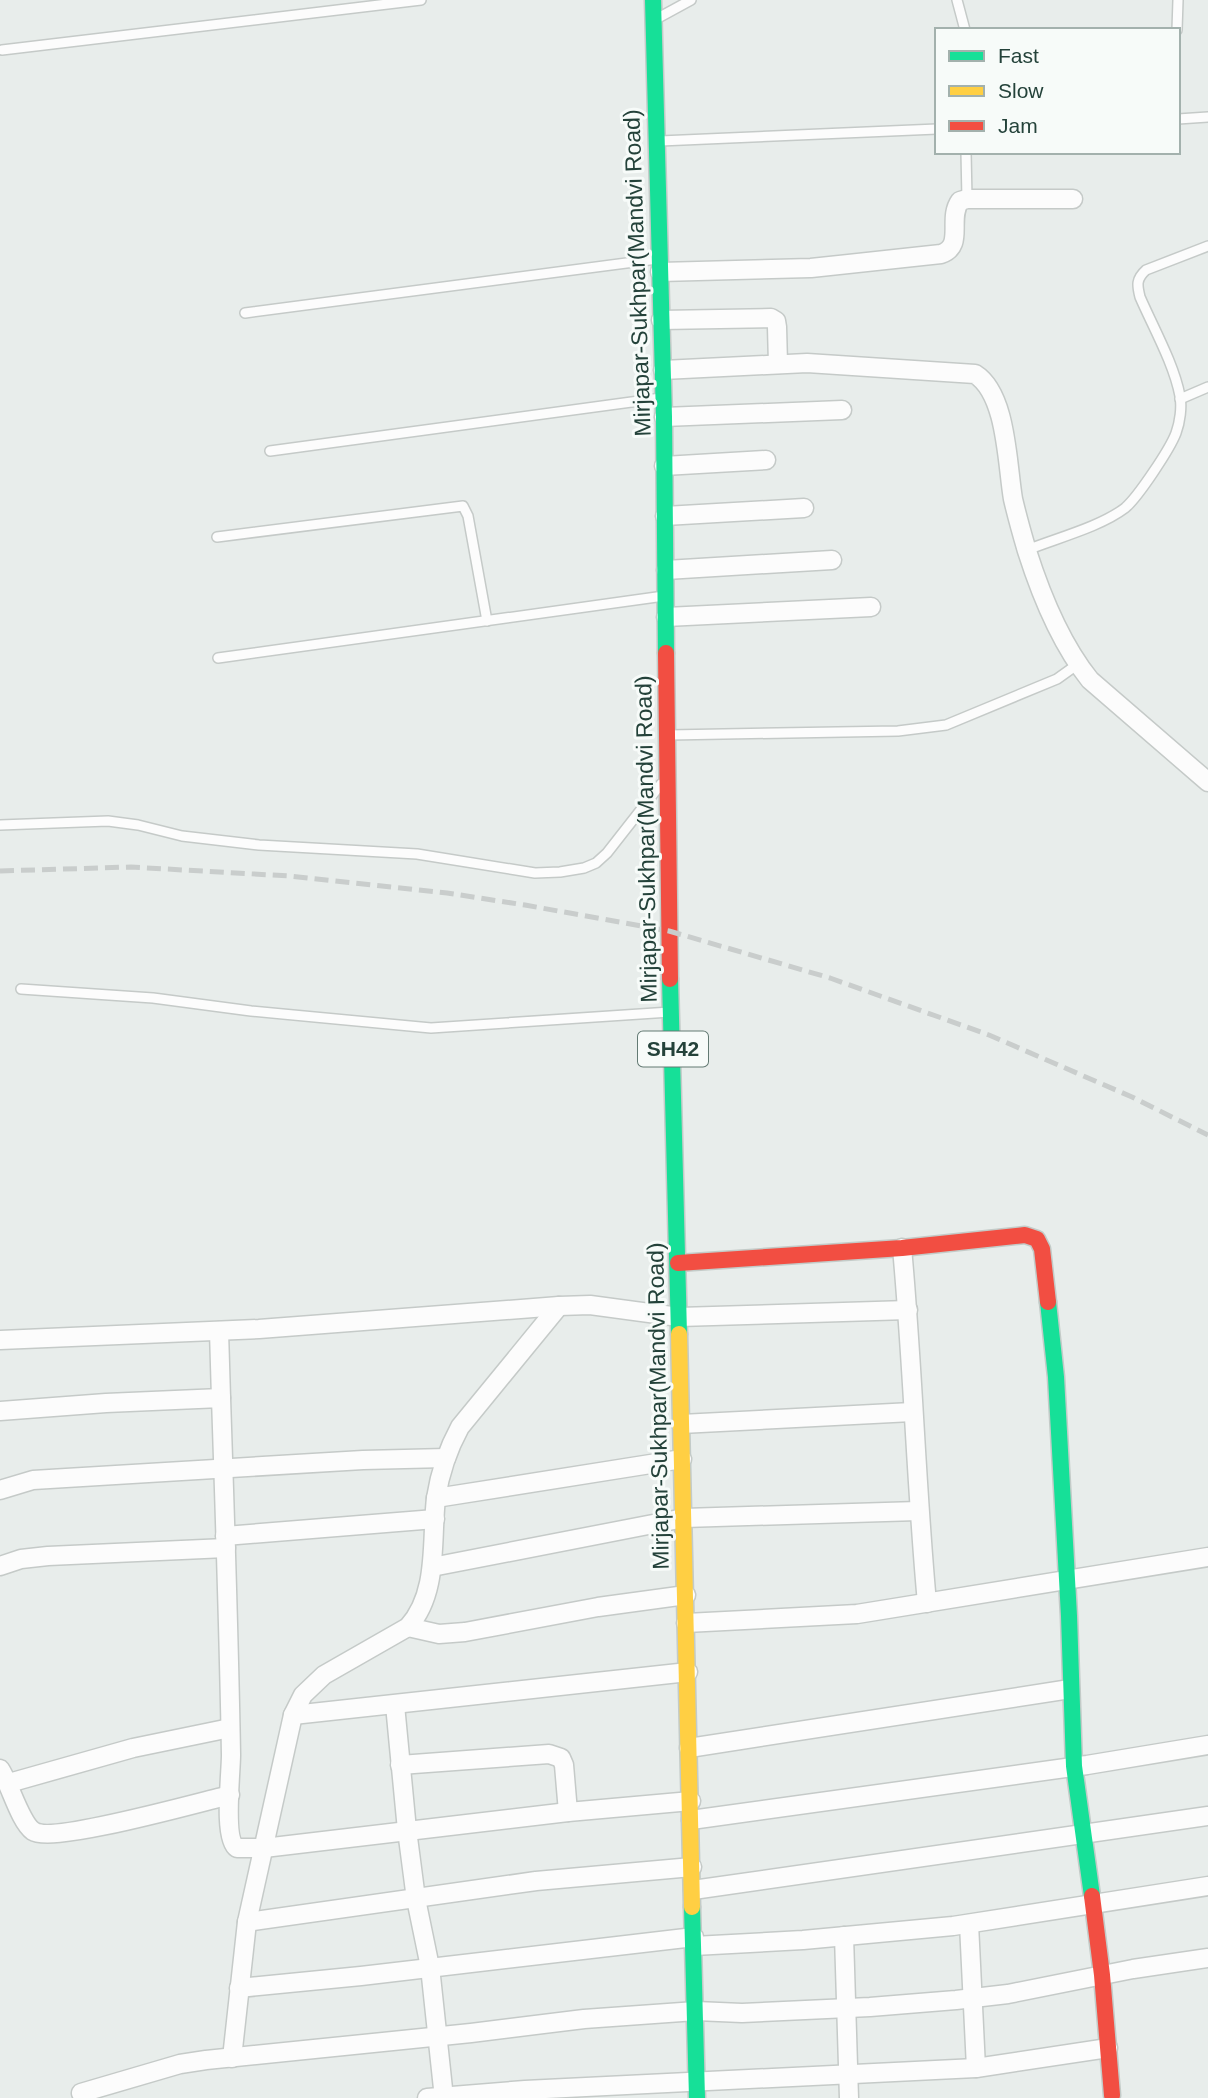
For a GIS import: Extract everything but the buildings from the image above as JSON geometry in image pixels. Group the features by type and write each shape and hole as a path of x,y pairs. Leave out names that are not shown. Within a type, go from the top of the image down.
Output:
{"main road":[{"name":"Mirjapar-Sukhpar(Mandvi Road)","path":"653,0 664,398 672,1012 697,2090"},
{"path":"678,1263 902,1248 1025,1235 1037,1239 1042,1249 1056,1377 1074,1766 1102,1975 1112,2095"}],"street":[{"path":"659,265 811,268 942,254 949,252 954,246 953,215 960,201 1073,199"},
{"path":"661,320 771,318 776,321 777,327 778,364"},
{"path":"663,370 828,363 975,374 984,379 990,386 1002,425 1014,500 1036,578 1078,664 1090,680 1208,782"},
{"path":"664,417 842,410"},
{"path":"664,466 766,460"},
{"path":"665,516 804,508"},
{"path":"666,570 832,560"},
{"path":"666,617 871,607"},
{"path":"902,1248 919,1511 928,1602"},
{"path":"0,1340 219,1331 559,1306 590,1305 679,1317 908,1310"},
{"path":"232,2058 247,1922 293,1715 303,1695 324,1675 408,1627 417,1617 432,1567 436,1499 446,1458 460,1427 559,1306"},
{"path":"219,1331 230,1728 229,1823 233,1846 264,1848 568,1812 691,1801"},
{"path":"0,1411 221,1398"},
{"path":"681,1424 912,1412"},
{"path":"0,1490 33,1480 363,1460 446,1458"},
{"path":"436,1499 682,1459"},
{"path":"432,1567 684,1518 919,1511"},
{"path":"0,1566 21,1559 48,1556 226,1542 435,1520"},
{"path":"686,1623 857,1614 1208,1557"},
{"path":"408,1627 439,1634 465,1632 598,1607 686,1595"},
{"path":"293,1715 688,1672"},
{"path":"690,1748 1070,1689"},
{"path":"395,1705 416,1899 430,1968 437,2037 438,2098 525,2090 697,2090 849,2075 976,2068 1108,2048"},
{"path":"230,1728 4,1776 24,1820 33,1831 44,1835 90,1828 230,1795"},
{"path":"691,1820 1208,1745"},
{"path":"400,1765 549,1754 561,1758 564,1765 568,1812"},
{"path":"693,1890 1208,1816"},
{"path":"247,1922 536,1881 692,1867"},
{"path":"239,1988 694,1941 844,1936 969,1924 1208,1886"},
{"path":"969,1924 976,2068"},
{"path":"844,1936 849,2098"},
{"path":"81,2093 180,2064 584,2019 695,2011 846,2008 973,1998 1208,1958"}],"lane":[{"path":"2,50 421,0"},
{"path":"653,21 691,0"},
{"path":"957,0 964,28"},
{"path":"1177,28 1178,0"},
{"path":"1180,119 1208,117"},
{"path":"655,141 935,129"},
{"path":"966,154 967,199"},
{"path":"1027,550 1098,522 1125,508 1139,493 1175,435 1180,399 1176,382 1137,285 1140,276 1146,271 1208,246"},
{"path":"245,313 659,265"},
{"path":"1180,399 1208,387"},
{"path":"270,451 664,398"},
{"path":"217,537 463,506 468,516 487,621"},
{"path":"218,658 666,596"},
{"path":"668,735 898,731 946,725 1058,679 1078,664"},
{"path":"0,825 108,821 181,836 259,845 417,855 536,873 560,872 596,863 607,853 668,774"},
{"path":"21,989 153,998 251,1011 431,1028 672,1012"}],"railway":[{"path":"0,871 131,867 289,876 447,893 669,931 830,978 989,1035 1132,1097 1208,1135"}],"traffic: fast":[{"path":"653,0 664,417 666,653"},
{"path":"670,979 679,1334"},
{"path":"1048,1302 1056,1377 1074,1766 1092,1896"},
{"path":"692,1907 697,2098"}],"traffic: slow":[{"path":"679,1334 692,1907"}],"traffic: jam":[{"path":"666,653 670,979"},
{"path":"678,1263 902,1248 1025,1235 1037,1239 1042,1249 1048,1302"},
{"path":"1092,1896 1112,2095"}]}
